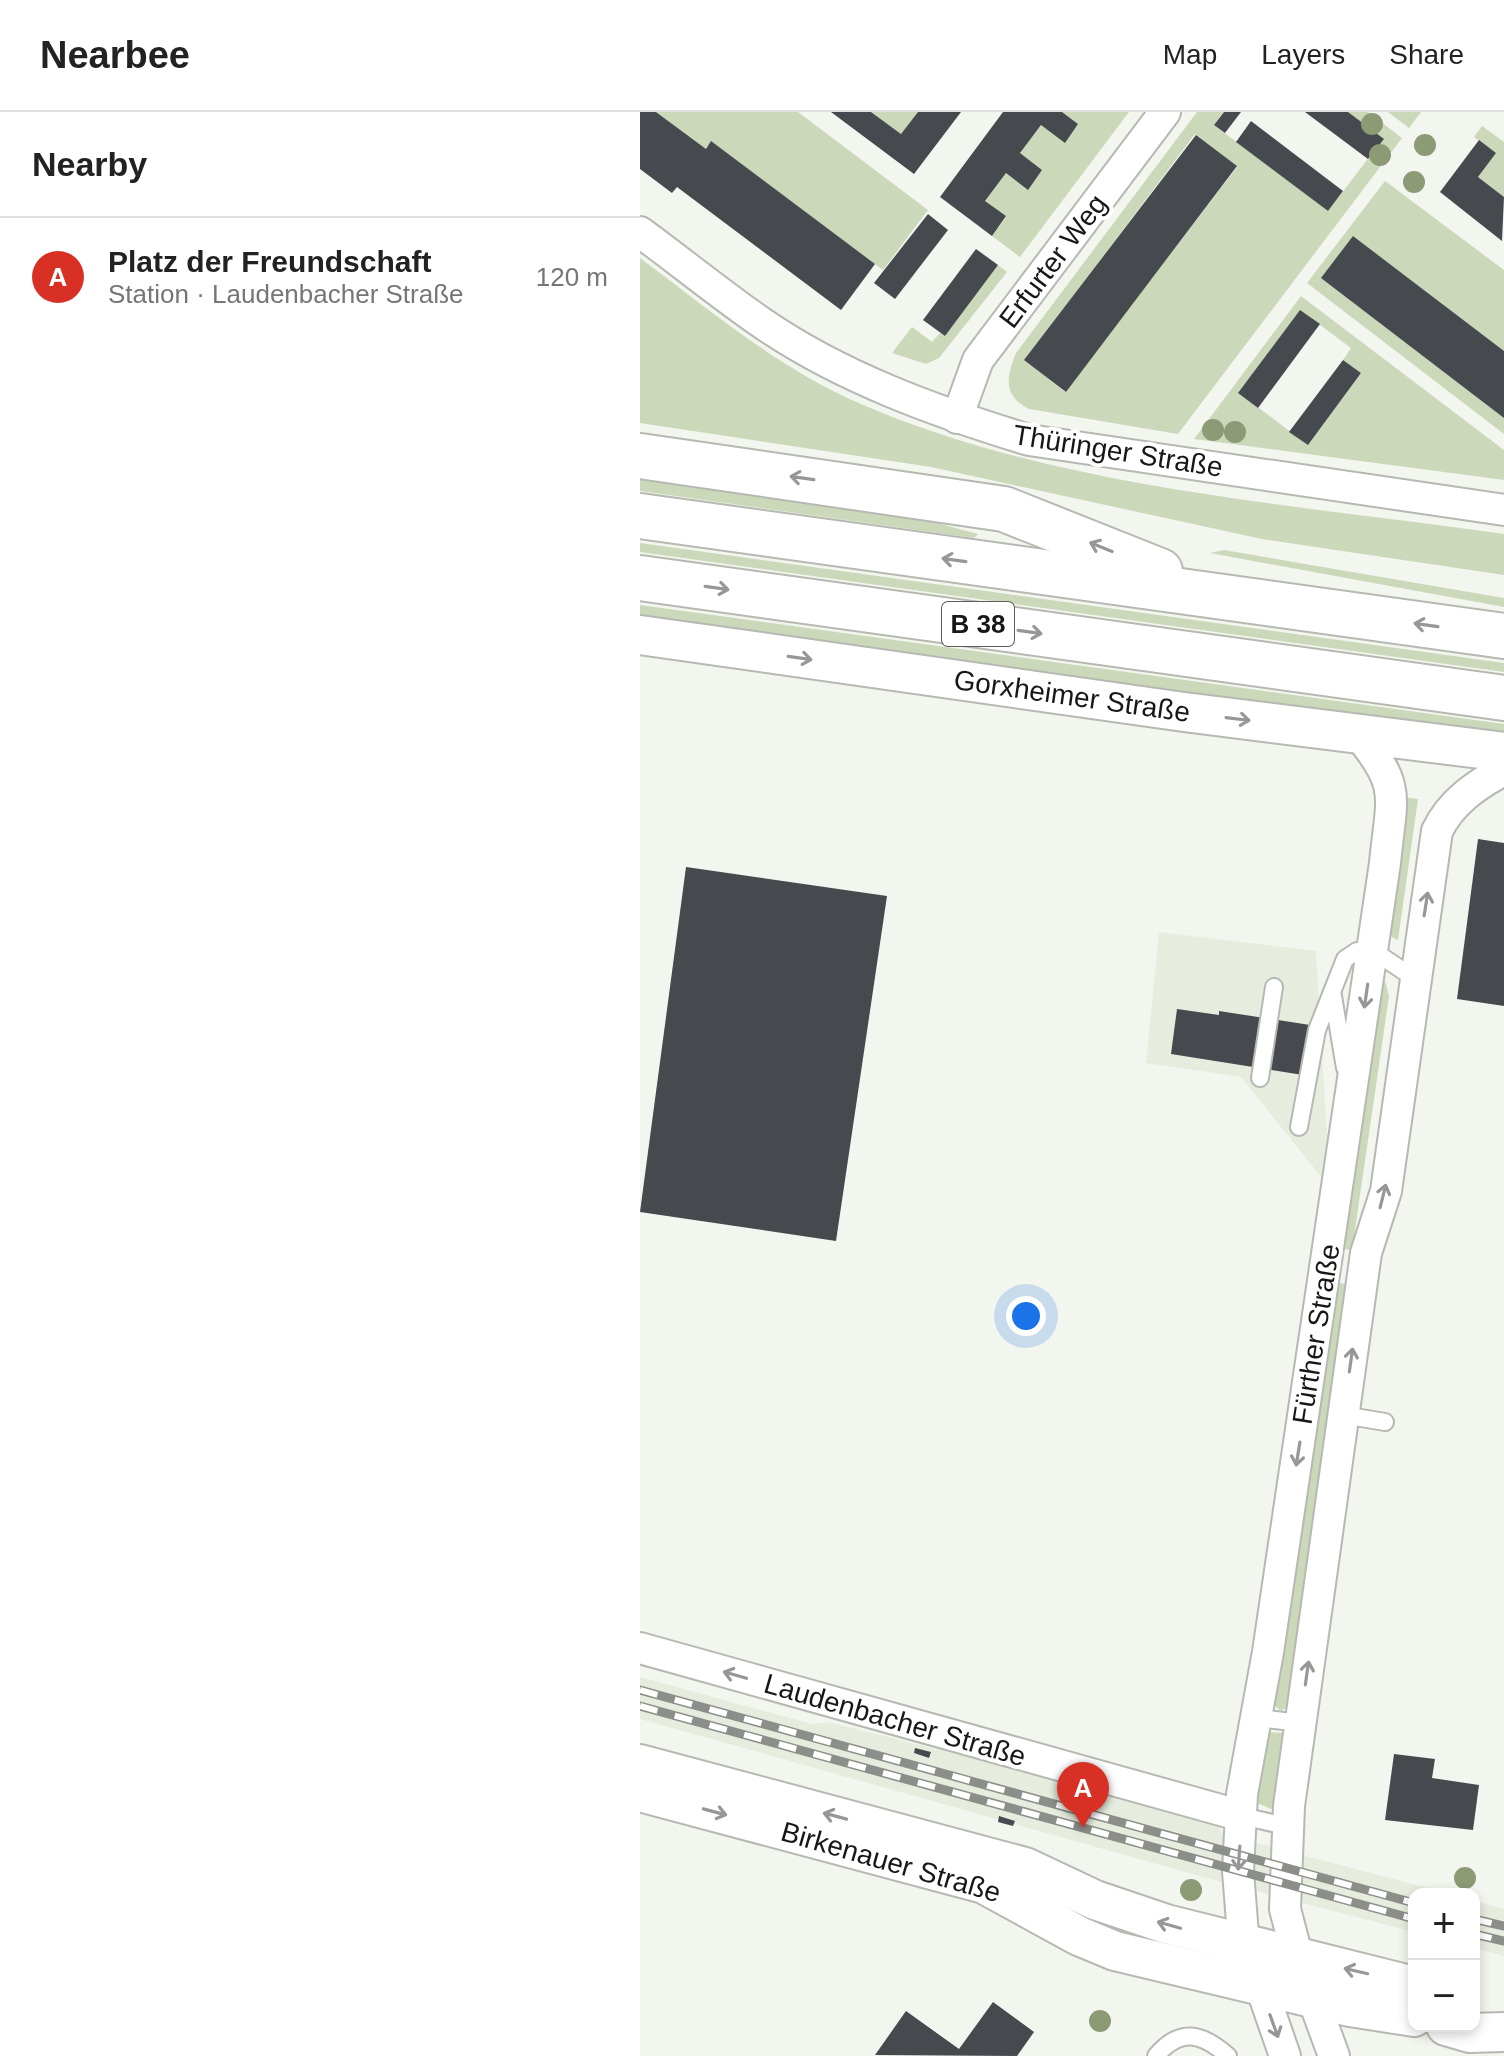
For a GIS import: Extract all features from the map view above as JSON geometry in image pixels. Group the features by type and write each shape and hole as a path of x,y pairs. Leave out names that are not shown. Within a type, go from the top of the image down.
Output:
{"highway":[{"path":"640,456 1004,509 1225,597"},
{"name":"B 38","path":"640,516 1504,636"},
{"name":"B 38","path":"640,578 1504,698"}],"street":[{"name":"Erfurter Weg","path":"957,418 978,360 1165,112"},
{"name":"Thüringer Straße","path":"640,232 764,324 866,381 957,418 1029,440 1504,510"},
{"name":"Gorxheimer Straße","path":"640,635 1504,752"},
{"name":"Fürther Straße","path":"1285,2056 1245,1943 1238,1899 1242,1794 1258,1718 1351,1101 1392,786 1384,765 1358,734"},
{"path":"1414,978 1437,831 1446,813 1461,798 1504,770"},
{"name":"Fürther Straße","path":"1334,2056 1297,1955 1285,1909 1289,1806 1364,1271 1386,1191 1414,978"},
{"name":"Laudenbacher Straße","path":"640,1648 1242,1816"},
{"name":"Birkenauer Straße","path":"640,1764 1025,1867 1095,1900 1166,1924 1408,1984"},
{"name":"Birkenauer Straße","path":"640,1792 984,1884 1079,1936 1115,1951 1314,1999 1408,2016"},
{"path":"1480,2007 1504,2017"},
{"path":"1467,2032 1504,2032"}],"lane":[{"path":"1299,1127 1317,1030 1333,995 1337,971 1345,959 1357,951 1372,950 1414,978"},
{"path":"1260,1078 1274,987"},
{"path":"1333,995 1351,1101"},
{"path":"1343,1415 1385,1422"},
{"path":"1258,1718 1300,1723"},
{"name":"Laudenbacher Straße","path":"1242,1816 1290,1827"},
{"path":"1156,2056 1171,2039 1183,2036 1208,2040 1228,2056"}],"shaded area":[{"path":"1159,932 1316,951 1330,1188 1241,1077 1146,1063"},
{"path":"640,1677 812,1724 828,1722 1104,1791 1218,1823 1222,1834 1428,1888 1408,1888 1408,1930 1203,1877 640,1719"},
{"path":"1480,1903 1504,1909 1504,1956 1480,1950"}],"green space":[{"path":"656,112 798,112 928,210 883,270 712,142 706,149"},
{"path":"871,112 918,112 901,134"},
{"path":"1062,112 1129,112 1020,257 992,236 1006,217 985,201 1006,173 1028,189 1042,170 1020,153 1041,125 1065,142 1078,124"},
{"path":"1197,112 1223,112 1214,125 1328,211 1383,139 1348,112 1368,112 1402,138 1178,434 1029,409 1015,398 1009,386 1016,353","holes":["1195,134 1237,167 1065,392 1025,360"]},
{"path":"1388,112 1421,112 1409,128"},
{"path":"1482,126 1504,142 1504,197 1478,177 1496,153 1474,137"},
{"path":"1385,181 1504,270 1504,351 1353,236 1504,418 1504,434 1307,283"},
{"path":"640,258 746,337 802,374 861,404 936,433 1014,456 1177,490 1504,534 1504,575 1262,539 931,467 640,423"},
{"path":"998,265 1007,272 939,358 926,364 892,353 912,327 932,342 940,333 945,336"},
{"path":"1301,296 1504,450 1504,480 1194,439","holes":["1300,310 1351,348 1343,360 1361,373 1308,445 1239,393"]},
{"path":"640,477 895,512 978,534 974,538 640,491"},
{"path":"640,543 1504,663 1504,672 640,552"},
{"path":"1224,550 1504,598 1504,607 1210,553"},
{"path":"640,605 1504,724 1504,736 640,615"},
{"path":"1403,797 1418,799 1398,940 1384,933"},
{"path":"1378,973 1385,981 1389,996 1352,1250 1337,1248"},
{"path":"1333,1282 1353,1285 1292,1704 1281,1711 1272,1703"},
{"path":"1267,1732 1288,1733 1276,1811 1257,1803"}],"building":[{"path":"640,112 656,112 706,149 711,141 875,264 841,310 677,187 672,193 640,169"},
{"path":"831,112 871,112 901,134 918,112 961,112 914,174"},
{"path":"1003,112 1062,112 1078,124 1065,143 1041,125 1020,153 1042,170 1028,190 1006,173 985,201 1006,216 992,236 940,197"},
{"path":"1224,112 1241,112 1225,133 1214,125"},
{"path":"1305,112 1348,112 1384,139 1368,159"},
{"path":"1251,121 1343,191 1328,211 1236,142"},
{"path":"1196,135 1237,166 1066,392 1024,360"},
{"path":"1479,140 1496,153 1478,177 1504,197 1502,241 1440,192"},
{"path":"928,214 948,230 895,299 874,283"},
{"path":"1353,236 1504,351 1504,418 1321,278"},
{"path":"976,249 998,265 945,336 923,320"},
{"path":"1300,310 1320,324 1258,408 1238,393"},
{"path":"1343,360 1361,373 1308,445 1289,432"},
{"path":"1478,839 1504,843 1504,1006 1457,999"},
{"path":"686,867 887,896 836,1241 640,1212"},
{"path":"1177,1009 1219,1015 1219,1011 1310,1025 1303,1075 1171,1054"},
{"path":"915,1748 931,1752 929,1758 914,1753"},
{"path":"1394,1754 1435,1759 1432,1778 1479,1785 1473,1830 1385,1820"},
{"path":"999,1816 1015,1821 1013,1826 998,1822"},
{"path":"993,2002 1034,2032 1017,2056 875,2055 906,2011 959,2049"}],"railway":[{"path":"640,1690 1408,1901"},
{"path":"640,1706 1408,1917"},
{"path":"1480,1920 1504,1926"},
{"path":"1480,1935 1504,1941"}],"place":[{"name":"Platz der Freundschaft","path":"1083,1828"}]}
